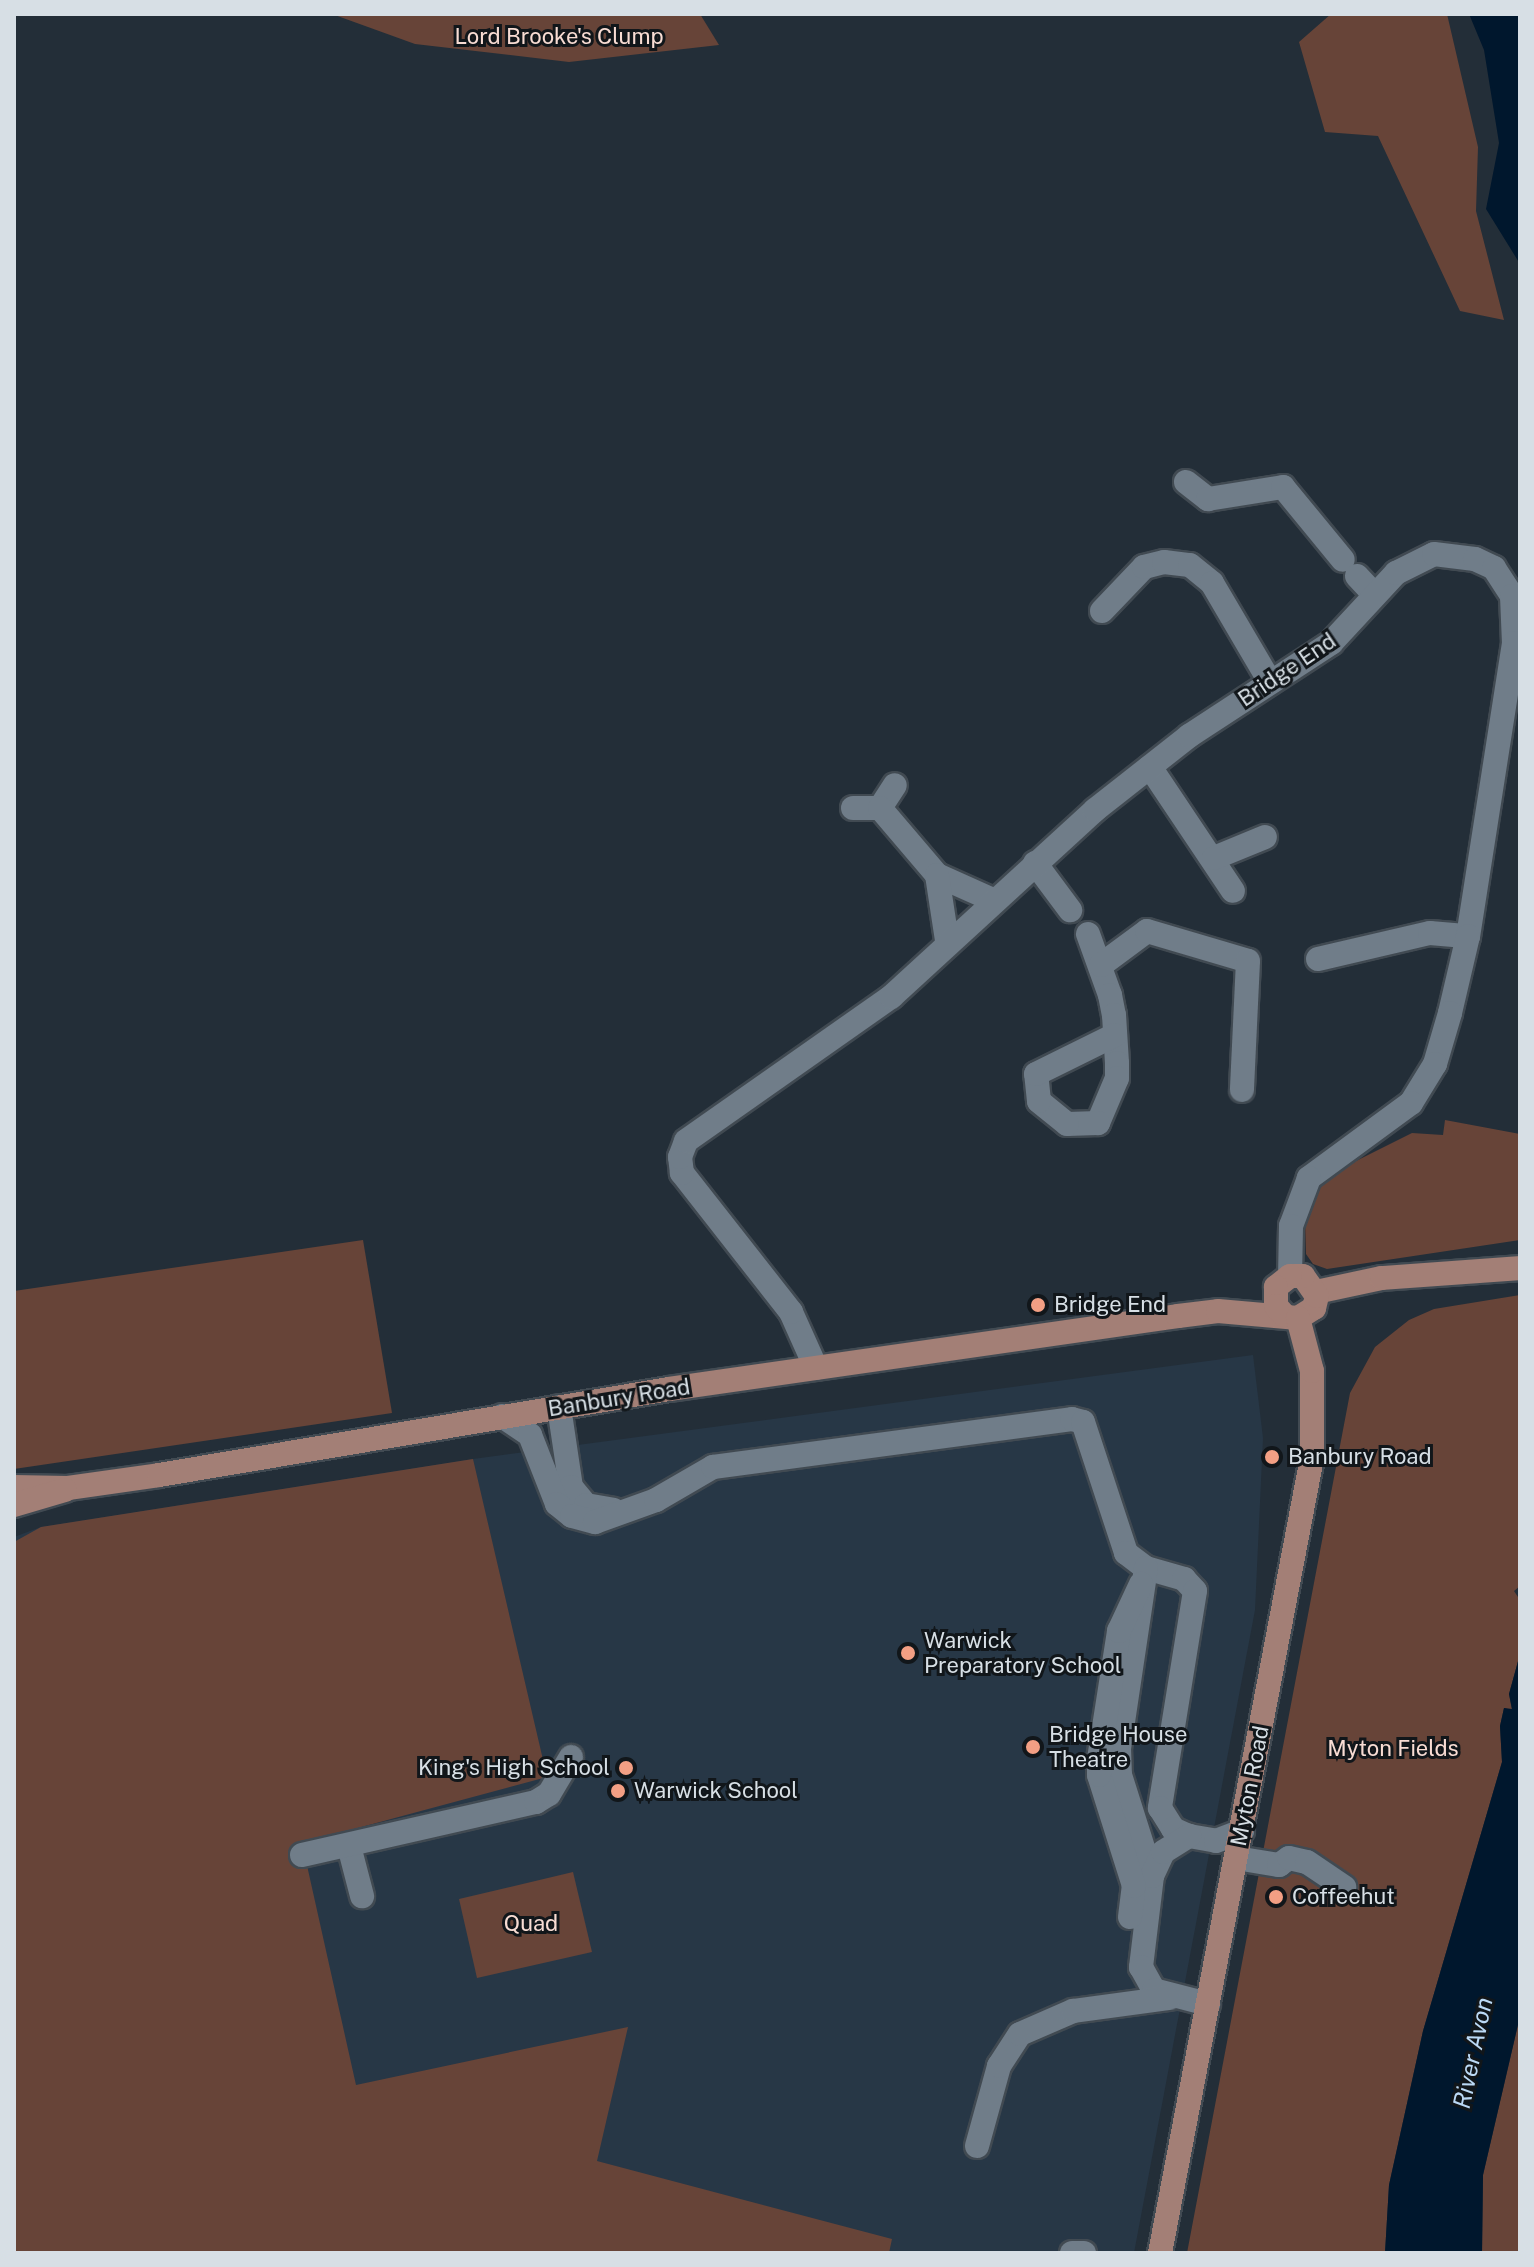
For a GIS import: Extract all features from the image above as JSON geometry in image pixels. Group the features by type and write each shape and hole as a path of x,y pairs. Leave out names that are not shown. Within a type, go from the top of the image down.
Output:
{"main road":[{"path":"1316,1292 1382,1278 1520,1268"},
{"path":"1309,1280 1316,1292 1314,1308 1291,1317 1276,1306 1283,1281 1309,1280"},
{"name":"Banbury Road","path":"1218,1311 1283,1281"},
{"name":"Banbury Road","path":"14,1487 68,1488 559,1407 1218,1311 1291,1317"},
{"name":"Myton Road","path":"1160,2253 1312,1458 1312,1371 1291,1317"},
{"name":"Banbury Road","path":"14,1505 48,1498 68,1488"}],"street":[{"path":"1186,482 1208,499 1283,487 1375,595"},
{"name":"Bridge End","path":"816,1368 791,1312 682,1173 682,1149 730,1107 891,997 947,940 1150,767 1331,643 1375,595 1409,564 1449,554 1488,564 1512,596 1514,643 1468,936 1442,1044 1424,1085 1399,1114 1320,1165 1309,1178 1291,1226 1283,1281"},
{"path":"1102,611 1144,567 1164,562 1190,565 1212,583 1270,682"},
{"path":"1150,767 1214,858 1233,891"},
{"path":"880,808 895,785"},
{"path":"853,808 880,808 937,875 993,900"},
{"path":"1214,858 1265,837"},
{"path":"1035,863 1070,910"},
{"path":"937,875 947,940"},
{"path":"1101,965 1147,931 1248,961 1242,1090"},
{"path":"1318,959 1430,933 1468,936"},
{"path":"1088,934 1101,965 1115,1035"},
{"path":"559,1407 562,1451 575,1493 595,1507 627,1510"},
{"path":"502,1416 530,1435 553,1497 564,1511 595,1522 656,1500 713,1467 1078,1419 1089,1431 1126,1553 1143,1576 1143,1612 1119,1748 1128,1803 1152,1876"},
{"path":"1143,1576 1184,1579 1195,1591 1158,1800 1167,1823 1189,1836 1216,1841 1242,1831"},
{"path":"1143,1576 1119,1631 1099,1775 1134,1886 1129,1958 1145,1981 1169,1998"},
{"path":"302,1855 536,1802 549,1794 571,1757"},
{"path":"1128,1803 1141,1807 1158,1800"},
{"path":"1145,1981 1141,1951 1152,1876 1163,1852 1189,1836"},
{"path":"349,1846 362,1896"},
{"path":"1236,1858 1279,1865 1289,1858 1330,1874 1344,1887"},
{"path":"977,2146 999,2066 1020,2034 1073,2011 1169,1998 1208,2004"},
{"path":"1072,2253 1084,2253"}],"shaded area":[{"name":"Warwick School","path":"1253,1355 1263,1438 1255,1610 1134,2253 14,2253 14,1537 41,1527 473,1459"}],"green space":[{"name":"Lord Brooke's Clump","path":"332,14 700,14 719,45 569,62 415,44"},
{"path":"1331,14 1447,14 1478,147 1476,211 1504,320 1460,311 1378,136 1325,132 1299,42"},
{"path":"1445,1120 1520,1134 1520,1240 1327,1269 1313,1264 1306,1254 1305,1220 1326,1176 1412,1133 1443,1135"},
{"path":"363,1240 392,1413 14,1469 14,1291"},
{"name":"Myton Fields","path":"1520,1295 1520,1586 1514,1591 1520,1600 1520,1654 1509,1694 1512,1710 1504,1708 1500,1726 1502,1762 1423,2031 1389,2185 1385,2253 1187,2253 1350,1393 1375,1347 1409,1320 1434,1309"},
{"path":"473,1459 547,1777 302,1843 356,2085 628,2027 597,2161 892,2239 889,2253 14,2253 14,1542 41,1527"},
{"name":"Quad","path":"573,1872 592,1952 477,1978 459,1899"},
{"path":"1520,2016 1520,2253 1482,2253 1483,2175"}],"water":[{"path":"1469,14 1520,14 1520,264 1486,209 1499,143 1484,50"},
{"name":"River Avon","path":"1520,1654 1520,2016 1483,2175 1482,2253 1385,2253 1389,2185 1423,2031 1502,1762 1500,1726 1504,1708 1512,1709 1509,1694"}],"place":[{"name":"Bridge End","path":"1038,1305"},
{"name":"Banbury Road","path":"1272,1457"},
{"name":"Warwick Preparatory School","path":"908,1653"},
{"name":"Bridge House Theatre","path":"1033,1747"},
{"name":"King's High School","path":"626,1768"},
{"name":"Warwick School","path":"618,1791"},
{"name":"Coffeehut","path":"1276,1897"}]}
